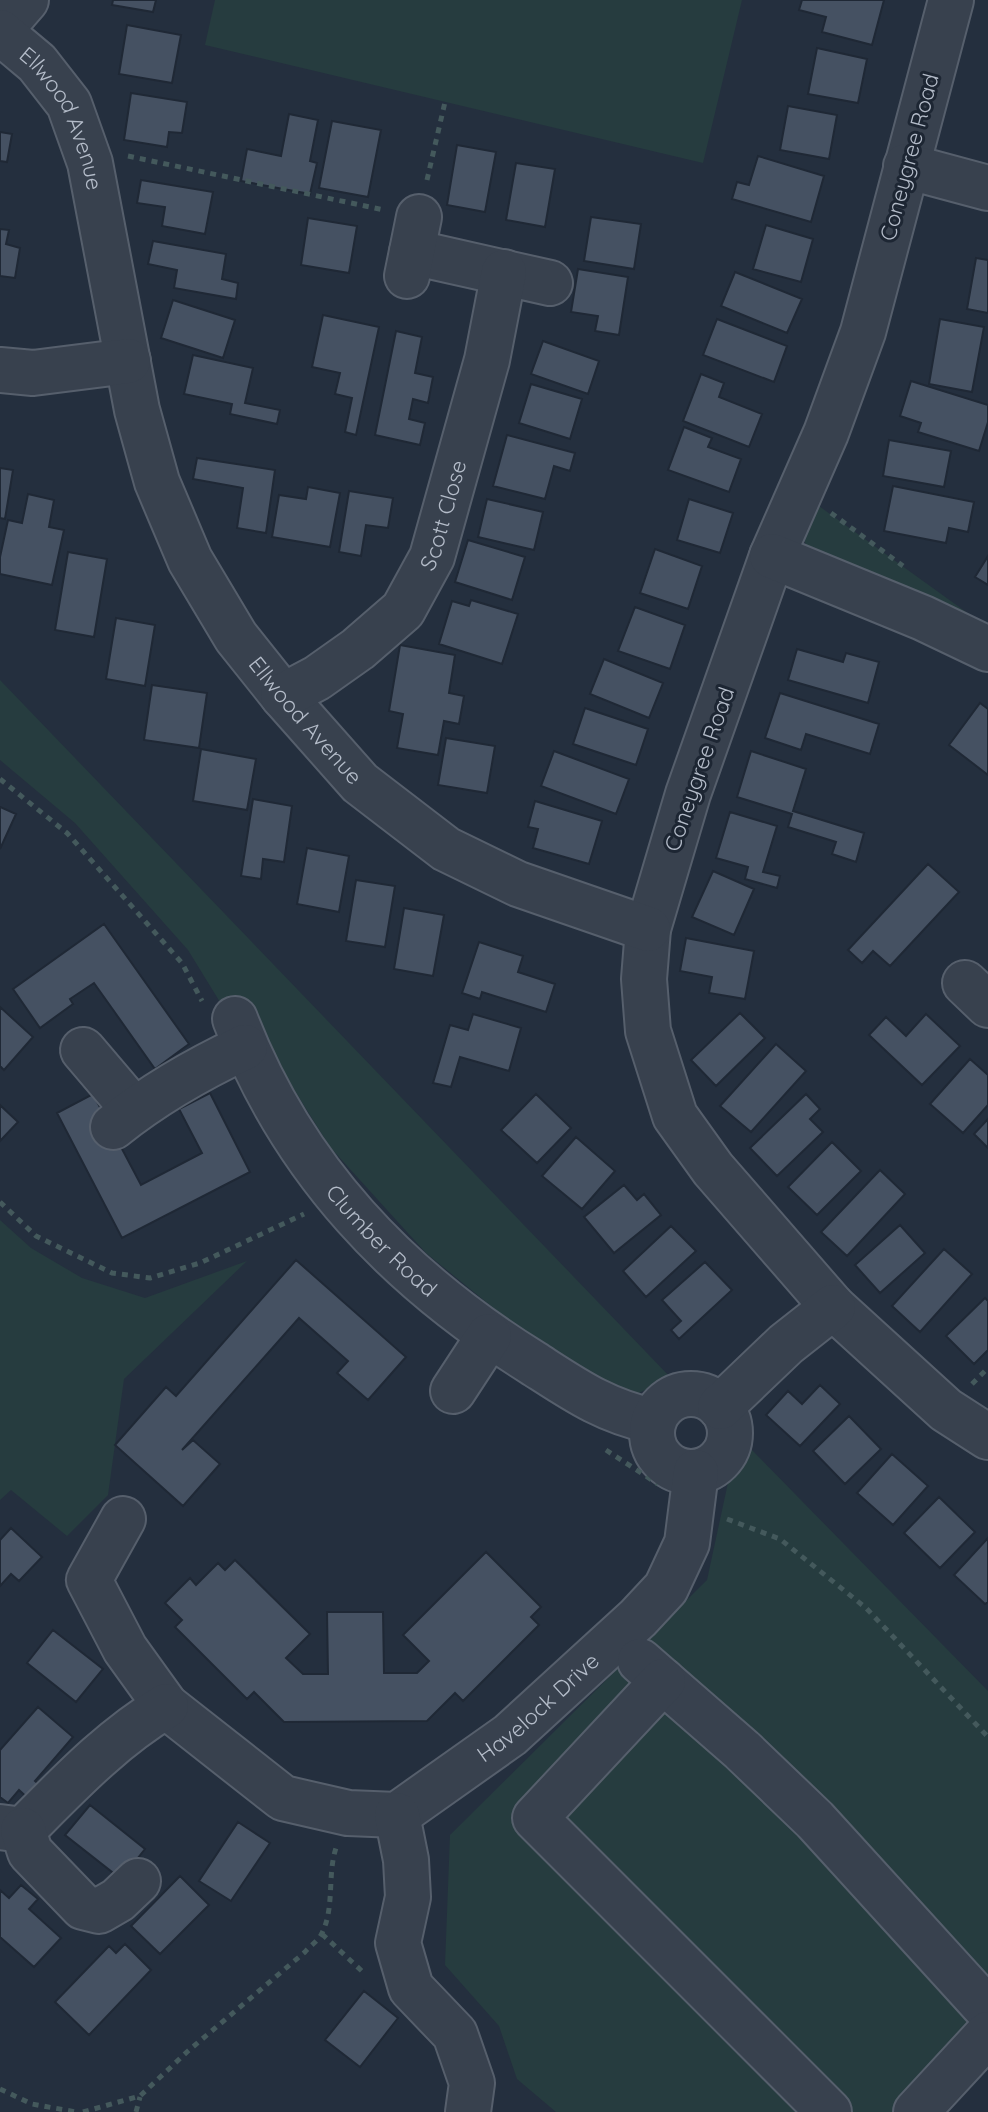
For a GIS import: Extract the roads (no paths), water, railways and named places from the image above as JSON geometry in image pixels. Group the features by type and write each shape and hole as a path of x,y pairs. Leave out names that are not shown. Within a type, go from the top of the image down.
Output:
{"street":[{"path":"0,31 26,0"},
{"name":"Coneygree Road","path":"951,0 863,332 826,433 772,556 688,794 648,929 644,979 648,1031 675,1116 713,1169 833,1307 946,1410 988,1437"},
{"name":"Ellwood Avenue","path":"0,31 37,63 69,104 90,163 137,410 157,482 190,560 236,637 360,783 446,849 518,884 648,929"},
{"path":"906,166 988,188"},
{"path":"413,248 550,283"},
{"name":"Scott Close","path":"283,696 317,678 358,649 403,610 432,557 487,360 504,272"},
{"path":"0,370 33,373 128,361"},
{"path":"772,556 923,618 988,649"},
{"name":"Clumber Road","path":"83,1050 124,1119 198,1069 240,1033 283,1119 313,1165 345,1208 400,1263 489,1336 596,1403 652,1421"},
{"path":"720,1407 833,1307"},
{"path":"453,1391 489,1336"},
{"path":"697,1395 720,1407 730,1429 727,1453 706,1469 683,1471 662,1460 653,1443 652,1421 674,1398 697,1395"},
{"name":"Havelock Drive","path":"397,1815 510,1735 666,1588 687,1543 696,1472"},
{"path":"123,1519 89,1580 125,1649 166,1706 283,1798 348,1813 397,1815 406,1860 408,1897 398,1943 411,1988 455,2034 472,2083 468,2112"},
{"path":"615,1639 742,1750 815,1820 988,2010"},
{"path":"663,1681 535,1818 829,2112"},
{"path":"138,1881 118,1900 99,1911 83,1907 12,1829 133,1726 166,1706"},
{"path":"916,2112 988,2034"}]}
